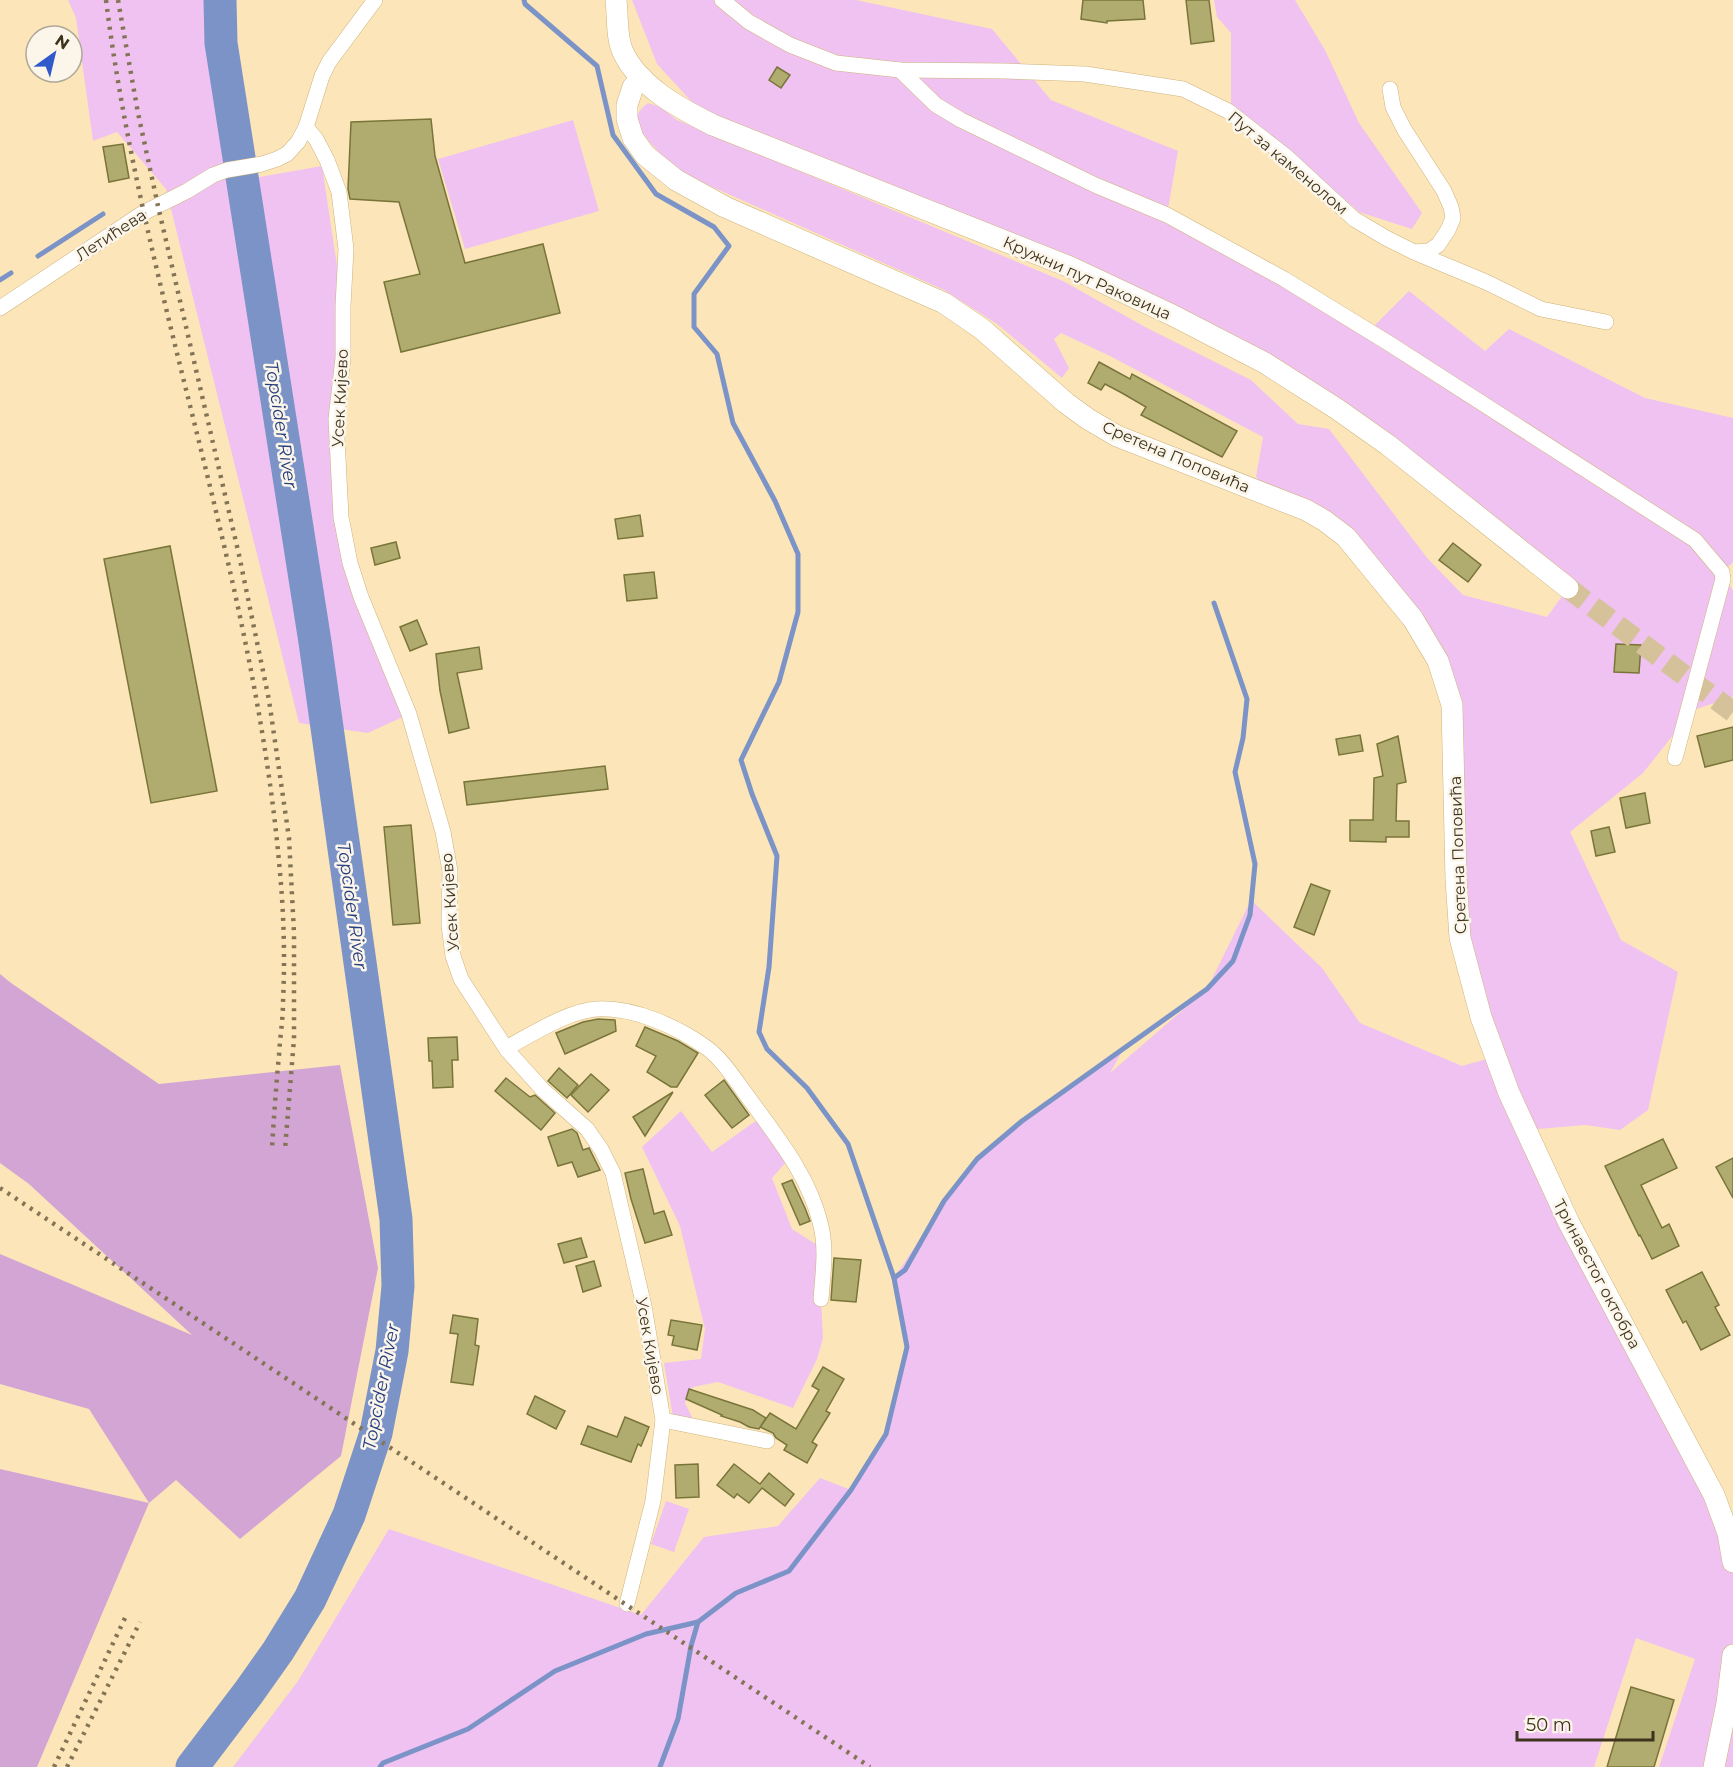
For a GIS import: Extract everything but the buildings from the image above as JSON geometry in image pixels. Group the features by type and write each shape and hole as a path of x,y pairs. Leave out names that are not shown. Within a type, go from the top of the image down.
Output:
{"street":[{"path":"306,127 322,76 329,62 375,0"},
{"name":"Кружни пут Раковица","path":"616,0 623,52 642,78 661,96 682,109 713,125 1070,267 1172,315 1265,363 1388,445 1568,588"},
{"name":"Пут за каменолом","path":"722,0 749,22 790,45 836,63 900,70 1085,74 1183,89 1228,111 1287,157 1353,219 1386,238 1541,309 1606,322"},
{"path":"900,70 936,105 961,120 1095,185 1167,215 1284,279 1390,344 1695,540 1722,572 1723,579 1675,758"},
{"name":"Сретена Поповића","path":"642,78 629,94 627,105 627,119 633,138 645,155 676,180 725,207 944,303 982,328 1066,403 1117,436 1306,510 1346,537 1413,619 1438,661 1452,705 1456,879 1460,938 1471,980"},
{"path":"1390,88 1393,107 1404,129 1444,191 1453,218 1438,245 1429,251 1414,252"},
{"name":"Летићева","path":"0,308 143,213 213,175 227,170 262,164 287,154 298,142 306,127"},
{"name":"Усек Кијево","path":"306,127 316,139 327,160 339,192 346,249 343,358 336,419 342,517 350,563 361,597 409,714 443,832 450,871 449,925 453,956 461,979 506,1048 537,1083 587,1129 601,1149 613,1173 644,1306 663,1420 652,1501 627,1604"},
{"name":"Тринаестог октобра","path":"1471,980 1481,1017 1509,1093 1569,1223 1714,1495 1728,1533 1733,1562"},
{"path":"506,1048 575,1013 597,1009 618,1009 672,1026 709,1049 731,1074 780,1142 808,1187 821,1223 825,1250 821,1299"},
{"path":"663,1420 767,1441"},
{"path":"1714,1767 1727,1703 1733,1655"}],"shaded area":[{"path":"68,0 211,0 229,138 237,181 322,166 343,306 336,419 350,563 409,714 368,733 299,723 166,189 117,132 93,141 84,76 84,24 77,24"},
{"path":"632,0 856,0 992,29 1051,100 1178,151 1167,215 1369,331 1409,291 1485,351 1509,329 1645,398 1733,418 1733,562 1723,572 1733,591 1733,697 1693,710 1643,773 1570,832 1621,940 1678,972 1648,1110 1620,1130 1585,1125 1526,1130 1668,1406 1733,1562 1733,1767 1659,1767 1695,1659 1636,1638 1594,1767 233,1767 298,1681 389,1529 641,1615 704,1537 778,1526 820,1478 851,1490 886,1433 907,1347 894,1278 935,1217 977,1159 1033,1112 1124,1048 1110,1073 1207,989 1251,900 1322,968 1360,1023 1462,1066 1497,1056 1471,980 1438,661 1346,537 1277,499 1256,477 1263,437 1110,356 1061,333 1054,339 1069,368 1062,378 997,324 944,290 681,173 642,132 638,125 638,113 648,103 660,107 677,120 1063,281 1145,327 1251,380 1298,424 1329,429 1428,559 1463,595 1547,617 1568,588 1513,543 1220,339 713,125 657,64"},
{"path":"1214,0 1295,0 1325,50 1359,123 1422,213 1412,229 1359,212 1281,144 1231,107 1231,33 1217,17"},
{"path":"573,120 599,211 465,249 438,159"},
{"path":"0,974 159,1084 340,1065 378,1268 341,1456 240,1539 176,1480 149,1503 89,1409 0,1384 0,1254 192,1335 29,1184 0,1163"},
{"path":"681,1111 712,1152 757,1120 787,1161 772,1178 792,1229 825,1250 821,1299 823,1338 817,1359 793,1408 718,1382 693,1387 685,1403 694,1421 673,1417 664,1363 701,1359 705,1329 680,1226 642,1147"},
{"path":"0,1469 149,1503 37,1767 0,1767"},
{"path":"666,1501 689,1509 674,1552 651,1544"}],"waterway":[{"name":"Topcider River","path":"192,1767 278,1651 310,1599 349,1515 376,1433 392,1351 398,1286 396,1219 315,642 221,43 220,0"},
{"path":"524,0 525,4 597,66 613,135 656,194 714,227 729,246 694,294 694,327 717,354 733,423 775,501 798,554 798,612 779,682 741,760 777,856 769,967 759,1032 767,1049 807,1088 848,1144 894,1278 905,1270 944,1201 977,1159 1022,1121 1207,989 1233,961 1250,915 1255,864 1235,772 1243,738 1247,699 1214,603"},
{"path":"38,256 103,214"},
{"path":"0,280 11,273"},
{"path":"660,1767 678,1719 691,1646 698,1622 736,1593 789,1571 851,1490 886,1434 907,1347 894,1278"},
{"path":"380,1767 383,1763 468,1729 555,1671 646,1634 698,1622"}],"tunnel":[{"path":"1568,588 1733,712"}],"railway":[{"path":"106,0 123,110 145,219 224,544 267,762 280,873 284,954 283,1015 272,1148"},
{"path":"118,0 138,113 158,206 239,555 269,700 289,838 294,933 294,1039 285,1149"},
{"path":"0,1188 870,1767"},
{"path":"54,1767 126,1616"},
{"path":"67,1767 140,1622"}]}
